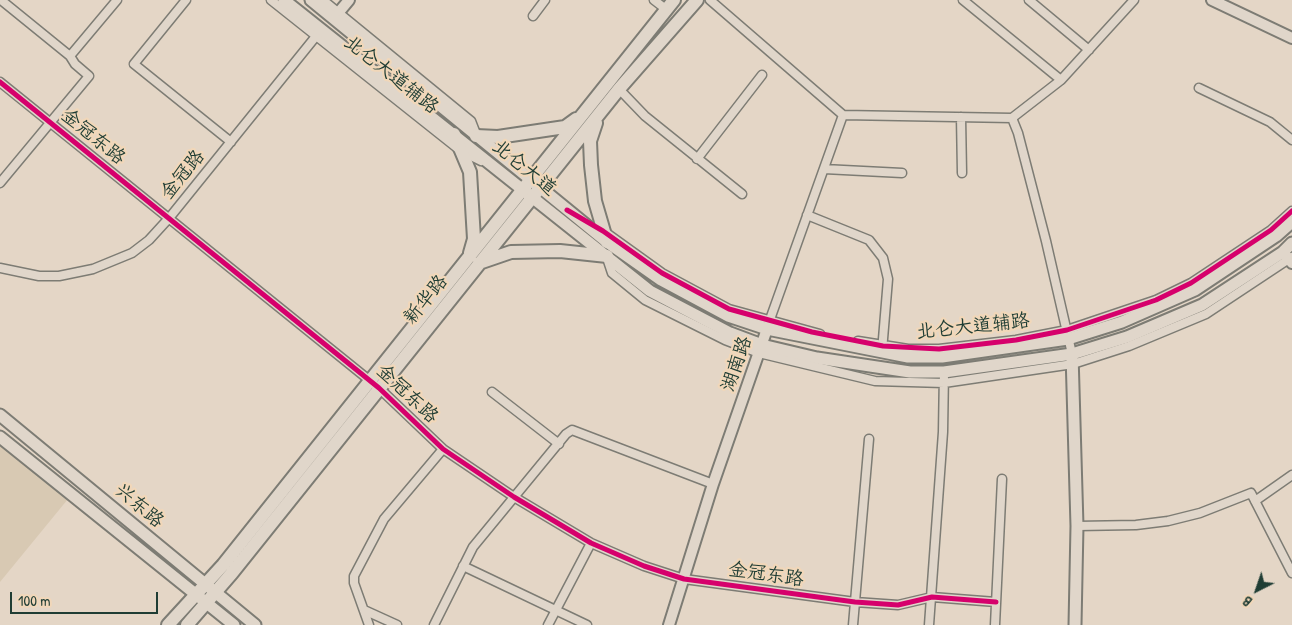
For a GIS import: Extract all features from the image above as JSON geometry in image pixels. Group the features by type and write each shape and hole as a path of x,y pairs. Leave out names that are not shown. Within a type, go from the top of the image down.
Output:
{"main road":[{"name":"北仑大道","path":"284,0 319,34 454,134 496,169 567,210 661,280 728,316 908,357 942,357 1067,335 1122,322 1195,290 1276,236 1292,222"},
{"name":"北仑大道","path":"311,0 336,15 476,136 531,189 607,256 650,291 760,349 944,378 1072,359 1202,305 1289,258 1292,244"},
{"name":"新华路","path":"593,113 619,89 697,0"},
{"name":"新华路","path":"187,625 206,603 210,588 223,565 375,384 593,113 670,5"},
{"path":"476,136 498,137 565,127 593,113"},
{"path":"593,113 590,142 591,165 595,201 605,237"},
{"path":"454,134 470,172 474,260 511,252 560,251 607,256"},
{"path":"1072,359 1078,526 1075,625"},
{"name":"兴东路","path":"0,415 255,625"},
{"name":"兴东路","path":"0,437 234,625"},
{"name":"新华路","path":"168,625 195,594 210,588"}],"street":[{"path":"0,183 89,76 75,64 70,56 1,0"},
{"path":"70,56 117,0"},
{"path":"186,0 134,64 231,142"},
{"name":"北仑大道辅路","path":"271,0 319,34 461,151 496,169"},
{"name":"北仑大道辅路","path":"323,0 336,15"},
{"path":"336,15 349,0"},
{"path":"533,16 545,0"},
{"path":"654,0 670,5"},
{"path":"710,0 843,115 1012,118 1061,80 1134,0"},
{"path":"963,0 1061,80"},
{"path":"1029,0 1089,50"},
{"path":"1212,0 1292,38"},
{"name":"金冠路","path":"0,268 39,276 78,274 132,253 149,240 170,217 319,34"},
{"path":"697,159 762,75"},
{"name":"金冠东路","path":"0,82 375,384 443,449 514,497 591,543 644,566 684,579 855,602 898,605 932,597 996,602"},
{"path":"1198,88 1270,122 1292,140"},
{"path":"619,89 645,116 742,194"},
{"name":"湖南路","path":"669,625 768,325 843,115"},
{"path":"961,117 962,173"},
{"path":"1012,118 1018,133 1046,241 1072,359"},
{"path":"824,170 902,173"},
{"path":"1067,335 1156,300 1191,283 1272,230 1292,211"},
{"path":"807,215 869,240 883,258 888,279 883,350"},
{"path":"929,625 944,378"},
{"path":"492,392 559,444"},
{"path":"434,625 473,547 572,430 714,484"},
{"path":"853,625 869,439"},
{"path":"369,625 354,583 354,576 384,519 443,449"},
{"path":"1255,501 1292,475"},
{"path":"995,625 1002,479"},
{"path":"1078,526 1136,525 1168,521 1200,513 1251,493 1292,573"},
{"path":"548,625 591,543"},
{"path":"463,566 555,612 587,625"},
{"path":"364,610 397,625"}],"shaded area":[{"path":"0,443 68,499 0,582"}],"cycle path":[{"path":"0,82 379,388 443,449 514,497 591,543 644,566 684,579 855,602 898,605 932,597 996,602"},
{"path":"567,210 603,231 662,273 729,309 812,332 883,346 939,349 1016,340 1067,330 1156,300 1191,283 1271,230 1292,211"}]}
